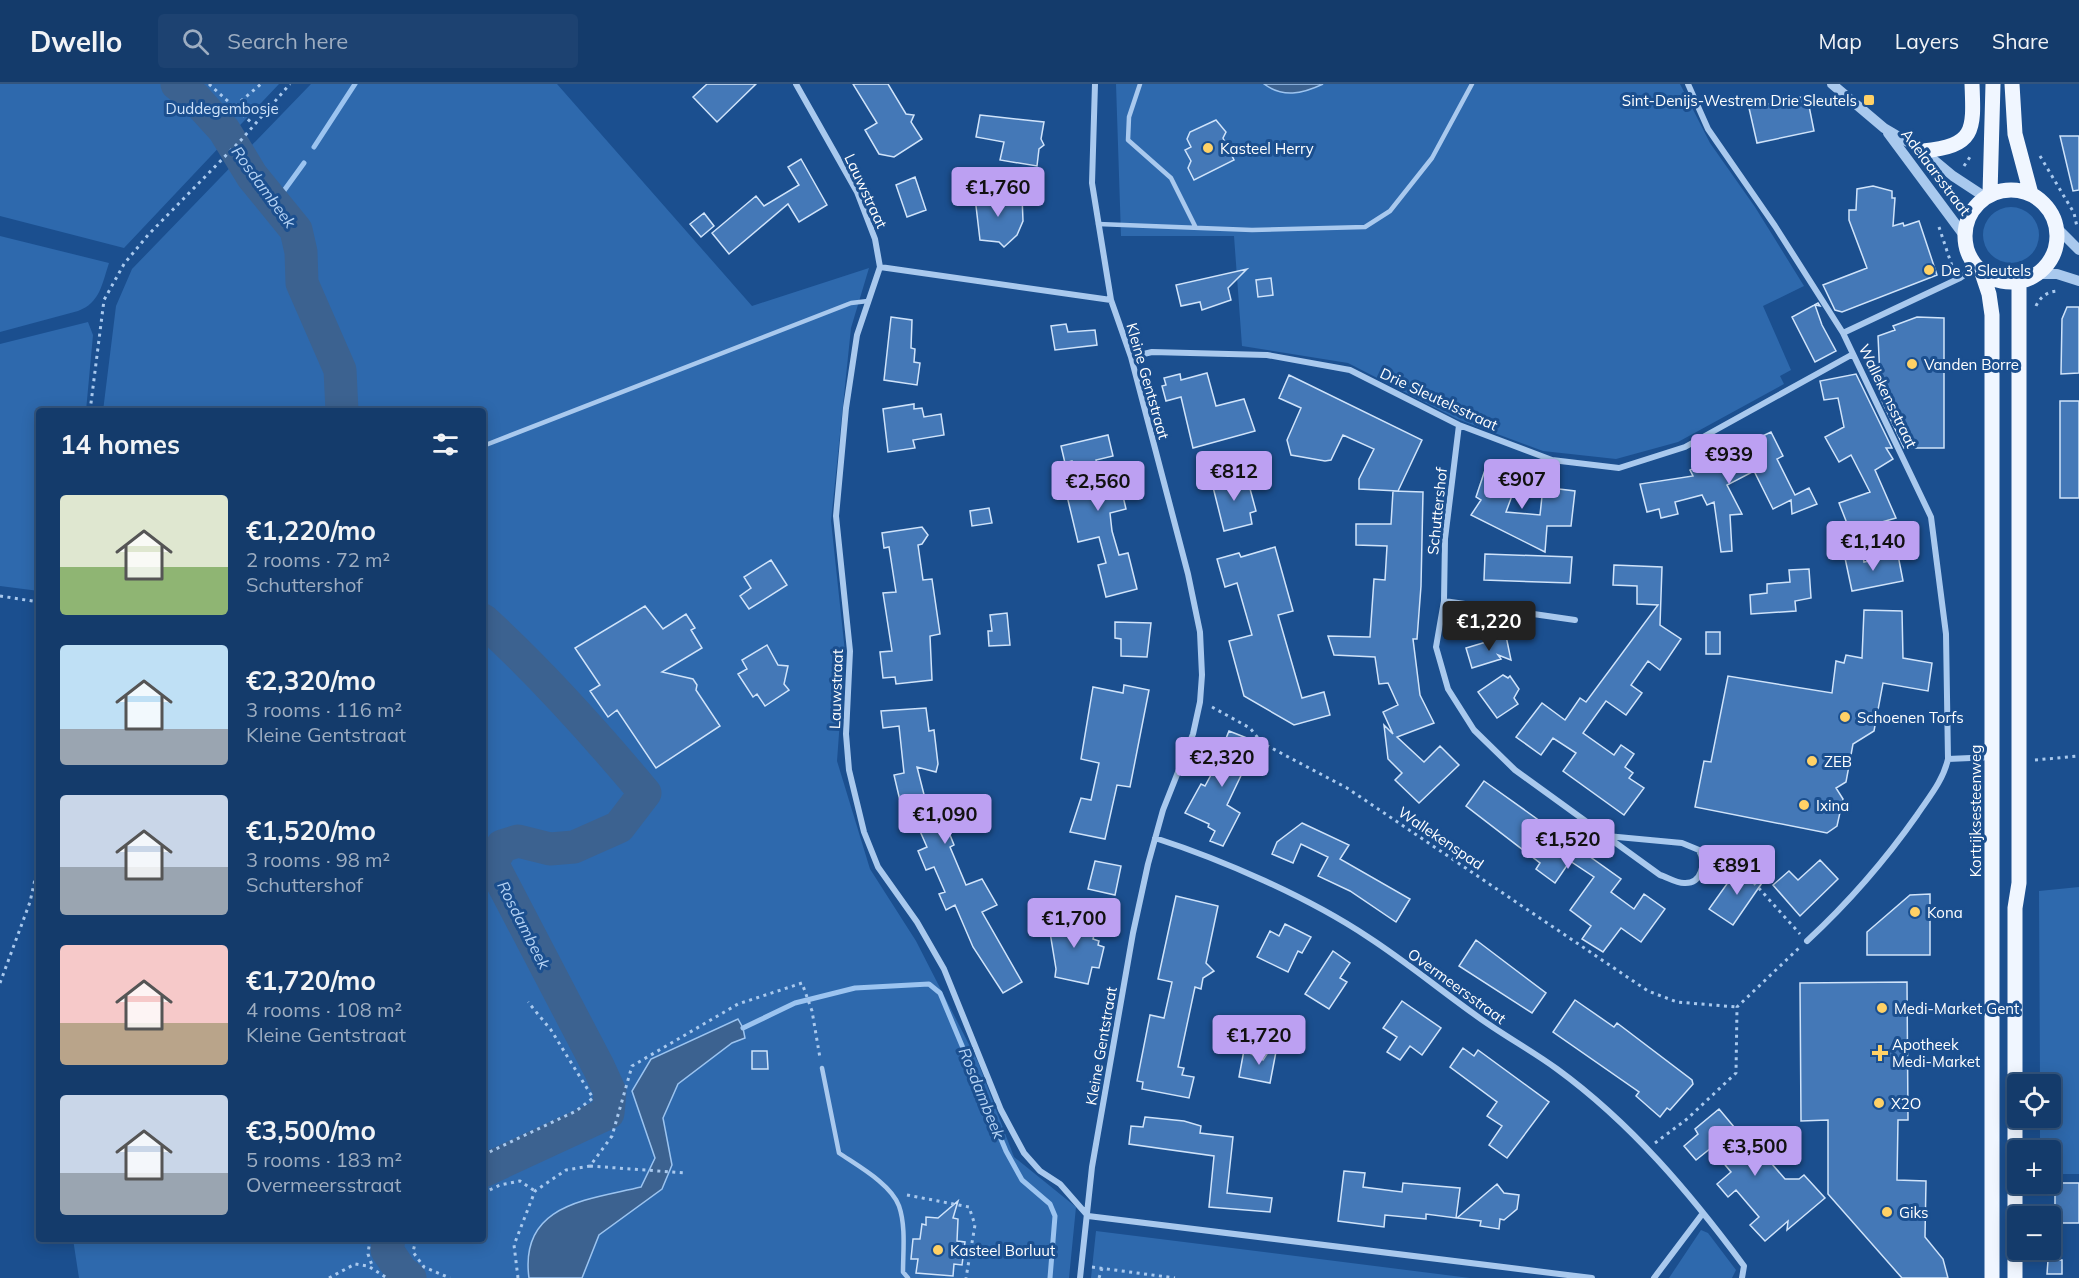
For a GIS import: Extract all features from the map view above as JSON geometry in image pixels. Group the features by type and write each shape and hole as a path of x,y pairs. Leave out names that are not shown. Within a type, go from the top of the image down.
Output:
{"main road":[{"path":"1923,152 1949,149 1965,137 1973,117 1972,84"},
{"path":"1988,195 1993,150 1993,84"},
{"path":"2012,84 2015,134 2031,194"},
{"path":"2002,189 2031,194 2048,207 2056,227 2057,240 2051,260 2037,274 2019,280 2000,282 1979,270 1968,253 1963,234 1970,213 1988,195 2002,189"},
{"name":"Kortrijksesteenweg","path":"1979,270 1989,294 1992,315 1992,1278"},
{"path":"2015,1278 2014,908 2019,883 2019,280"}],"street":[{"name":"Lauwstraat","path":"796,84 857,192 875,239 880,267 857,335 846,408 836,516 850,651 846,734 856,801 864,832 878,867 916,922 944,969 1001,1110 1024,1153 1040,1171 1060,1184 1088,1216"},
{"name":"Kleine Gentstraat","path":"1080,1278 1092,1167 1135,921 1163,810 1190,743 1200,702 1200,632 1188,574 1131,357 1111,300 1098,224 1092,183 1095,84"},
{"name":"Wallekensstraat","path":"1688,84 1708,129 1775,226 1843,333 1931,517 1946,634 1948,759 1944,776 1894,847 1848,903 1807,941"},
{"name":"Adelaarsstraat","path":"1832,84 1884,128 1923,152 1953,176 1988,195"},
{"name":"Adelaarsstraat","path":"1884,128 1963,234"},
{"path":"2056,227 2079,250"},
{"path":"880,267 1111,300"},
{"path":"1843,333 1979,270"},
{"path":"2037,274 2058,274 2078,281"},
{"name":"Drie Sleutelsstraat","path":"1131,357 1152,352 1267,354 1350,370 1459,425 1552,460 1619,468 1684,447 1853,354"},
{"name":"Schuttershof","path":"1459,425 1445,539 1443,600 1436,646 1448,689 1474,730 1515,770 1660,875 1683,883 1693,882 1702,873 1702,855"},
{"path":"1443,600 1575,620"},
{"path":"1948,759 1993,757"},
{"path":"1607,836 1682,843 1699,850 1702,855"},
{"name":"Overmeersstraat","path":"1155,838 1187,848 1260,881 1367,936 1484,1021 1557,1069 1616,1117 1648,1148 1743,1266 1742,1278"},
{"path":"1654,1278 1703,1214"},
{"path":"1088,1216 1592,1278"}],"lane":[{"path":"1140,84 1130,117 1128,140 1172,178 1196,228"},
{"path":"1098,224 1252,230 1365,227 1390,211 1432,158 1473,84"},
{"path":"486,445 850,303 868,301"},
{"path":"822,1068 839,1153 878,1180 899,1205 903,1230 903,1272 908,1278"}],"path":[{"path":"209,84 253,124"},
{"path":"234,106 261,84"},
{"path":"90,408 104,300 115,279 148,235 230,152 290,84"},
{"path":"1953,176 1975,152 1993,150"},
{"path":"2021,155 2039,152 2042,164 2074,213 2079,231"},
{"path":"1937,220 1951,266 1960,279"},
{"path":"2018,322 2032,317 2039,300 2052,291 2073,292 2078,281"},
{"path":"0,596 36,602"},
{"name":"Wallekenspad","path":"1200,702 1228,714 1250,728 1262,743 1347,788 1648,991 1677,1002 1737,1007"},
{"path":"2018,761 2079,756"},
{"path":"1648,1148 1688,1119 1736,1073 1737,1007 1807,941 1730,856 1702,855"},
{"path":"0,983 30,902 36,875"},
{"path":"590,1166 612,1136 632,1066 738,1004 802,983 812,1011 822,1068"},
{"path":"486,1154 576,1110 593,1098 551,1030 528,1002"},
{"path":"1933,1008 1992,1009"},
{"path":"518,1278 514,1245 535,1191 566,1170 590,1166 686,1173"},
{"path":"486,1192 501,1185 520,1181 535,1191"},
{"path":"886,1189 969,1207 975,1225 966,1278"},
{"path":"370,1242 368,1254 373,1268"},
{"path":"415,1242 413,1252 424,1267 450,1278"},
{"path":"329,1278 355,1264 373,1268 387,1278"},
{"path":"1081,1265 1175,1278"},
{"path":"1099,1278 1102,1268"}],"green space":[{"name":"Duddegembosje","path":"0,84 279,84 124,248 0,216"},
{"path":"311,84 557,84 752,306 869,268 851,328 831,521 845,652 837,761 870,869 916,941 978,1062 1014,1157 1076,1207 1069,1278 79,1278 73,1242 486,1242 486,408 103,408 116,306 132,269"},
{"path":"1116,84 1680,84 1710,143 1755,207 1804,286 1763,306 1791,370 1780,376 1784,384 1678,442 1616,459 1543,451 1457,419 1348,363 1242,346 1234,236 1121,236"},
{"path":"2011,207 2022,209 2031,215 2037,224 2039,235 2037,246 2031,255 2022,261 2011,263 2000,261 1991,255 1985,246 1983,235 1985,224 1991,215 2000,209"},
{"path":"0,236 109,263 96,298 78,311 0,332"},
{"path":"88,322 93,335 86,408 36,408 36,591 0,586 0,344"},
{"path":"2079,887 2079,1174 2061,1174 2061,1140 2040,1140 2040,1128 2061,1128 2061,1074 2040,1074 2039,891"},
{"path":"1701,1230 1708,1233 1736,1270 1732,1278 1669,1278"},
{"path":"1096,1231 1470,1278 1091,1278"}],"shaded area":[{"path":"1264,84 1323,84 1300,92 1285,93"},
{"path":"738,1019 745,1038 732,1043 678,1084 663,1118 672,1165 662,1189 599,1235 582,1278 529,1278 529,1253 535,1234 546,1220 579,1202 641,1187 655,1158 632,1091 651,1059"}],"building":[{"path":"707,84 756,84 717,122 693,97"},
{"path":"853,84 888,84 906,114 914,115 911,122 922,139 894,157 879,154 865,130 877,123"},
{"path":"1807,96 1814,131 1757,143 1749,108"},
{"path":"980,115 1044,122 1041,139 1044,145 1039,149 1037,166 1000,160 1004,142 976,137"},
{"name":"Kasteel Herry","path":"1216,120 1226,132 1223,138 1234,160 1194,180 1188,168 1191,161 1185,150 1191,147 1187,139 1190,132"},
{"path":"2060,136 2079,136 2079,190 2073,191"},
{"path":"801,159 827,205 799,222 788,204 729,254 712,233 756,196 764,206 799,185 788,167"},
{"path":"915,177 926,210 907,217 896,185"},
{"path":"1873,186 1892,191 1892,198 1895,198 1893,226 1903,223 1904,226 1919,221 1937,275 1842,312 1835,310 1823,285 1867,268 1849,220 1849,210 1856,210 1857,189"},
{"path":"974,189 991,192 990,200 1007,202 1022,196 1023,221 1017,235 1004,247 999,242 980,240"},
{"path":"704,213 714,226 701,237 690,224"},
{"path":"1247,269 1228,288 1231,300 1202,310 1200,302 1181,306 1176,285"},
{"path":"1271,278 1273,295 1258,297 1256,280"},
{"path":"1818,303 1820,306 1815,305 1822,325 1836,351 1815,362 1792,317"},
{"path":"2067,307 2079,307 2079,373 2061,374 2062,319"},
{"path":"891,317 912,320 911,348 915,349 914,362 920,363 917,385 884,380"},
{"name":"Vanden Borre","path":"1917,317 1944,318 1944,448 1904,448 1881,399 1878,336 1895,330 1893,326"},
{"path":"1066,324 1068,332 1095,330 1097,345 1055,350 1051,326"},
{"path":"1207,373 1216,406 1244,399 1255,431 1193,448 1181,397 1166,401 1162,386 1166,385 1164,378 1180,374 1181,380"},
{"path":"1856,374 1892,448 1886,448 1893,459 1875,470 1896,518 1850,531 1839,503 1870,492 1851,455 1839,462 1825,437 1844,427 1838,398 1824,400 1820,381"},
{"path":"1289,375 1422,440 1398,491 1359,489 1359,479 1374,449 1343,435 1331,460 1291,455 1287,440 1301,408 1279,398"},
{"path":"2060,401 2079,401 2079,498 2060,498"},
{"path":"914,404 914,409 922,408 924,417 941,414 944,435 913,440 915,448 888,452 883,409"},
{"path":"1771,432 1783,456 1777,459 1795,495 1809,488 1817,504 1792,514 1791,500 1773,509 1754,471 1727,485 1742,514 1730,515 1732,551 1721,552 1714,502 1707,505 1702,495 1675,502 1678,514 1661,518 1659,509 1647,512 1640,484 1693,476 1690,470"},
{"path":"1108,435 1113,456 1096,460 1104,496 1122,492 1126,509 1110,513 1112,531 1119,555 1128,553 1137,589 1106,597 1098,565 1106,563 1099,537 1078,542 1067,496 1080,493 1072,461 1065,463 1061,446"},
{"path":"1485,470 1517,482 1506,512 1540,515 1543,487 1575,491 1571,526 1547,526 1545,552 1471,515 1481,500 1476,497"},
{"path":"1246,474 1256,511 1250,513 1252,524 1224,531 1212,483"},
{"path":"1393,491 1423,492 1421,586 1417,639 1413,639 1420,695 1434,723 1397,737 1424,762 1440,746 1459,765 1419,803 1395,780 1402,773 1388,759 1384,725 1393,734 1383,712 1398,705 1388,683 1379,684 1375,657 1334,655 1328,636 1370,637 1374,579 1385,580 1387,546 1356,545 1356,524 1391,524"},
{"path":"989,508 992,523 972,526 970,511"},
{"path":"922,527 928,535 922,544 918,545 923,580 932,579 940,634 930,636 932,680 896,684 895,677 883,678 880,652 892,651 883,593 896,592 889,547 884,548 882,533"},
{"path":"1275,547 1293,611 1278,615 1302,698 1324,692 1330,715 1294,725 1244,696 1229,641 1252,635 1237,583 1225,587 1217,559 1239,553 1241,557"},
{"path":"1485,554 1572,557 1570,583 1484,580"},
{"path":"1863,555 1864,562 1898,555 1903,581 1852,591 1845,558"},
{"path":"771,560 787,585 749,609 740,596 751,588 744,577"},
{"path":"1614,565 1662,567 1660,625 1681,639 1660,670 1648,661 1631,685 1642,693 1626,715 1606,701 1583,733 1614,755 1621,745 1634,754 1625,767 1633,773 1629,778 1644,788 1624,815 1563,771 1576,753 1553,738 1541,755 1516,737 1542,703 1565,720 1580,698 1586,702 1658,605 1637,604 1637,586 1613,585"},
{"path":"1809,569 1811,598 1795,601 1796,611 1751,614 1750,595 1767,593 1767,584 1790,582 1789,570"},
{"path":"645,606 663,629 686,614 695,628 691,630 702,648 662,672 693,679 697,685 696,690 720,726 656,768 617,710 608,717 590,691 600,685 575,648"},
{"path":"1864,610 1902,611 1903,658 1932,663 1928,691 1883,683 1874,731 1853,744 1846,782 1836,788 1843,799 1837,826 1827,833 1695,807 1704,761 1711,762 1728,676 1832,693 1836,661 1844,663 1846,655 1862,658"},
{"path":"1007,613 1010,645 989,646 988,631 992,631 990,615"},
{"path":"1115,622 1151,623 1147,657 1121,656 1121,639 1115,638"},
{"path":"1706,632 1720,632 1720,654 1706,654"},
{"path":"1506,636 1511,660 1498,655 1501,659 1472,668 1466,648"},
{"path":"767,645 778,665 788,666 784,684 789,690 765,706 757,694 753,697 738,674 747,669 742,660"},
{"path":"1503,675 1508,678 1510,676 1519,689 1514,698 1518,704 1497,718 1478,692"},
{"path":"1124,685 1149,690 1130,787 1117,785 1105,839 1070,832 1081,798 1091,800 1099,763 1081,759 1093,687 1123,693"},
{"path":"926,708 929,731 934,730 938,764 936,772 917,767 933,830 941,827 943,832 948,830 954,845 950,847 966,885 982,879 997,905 982,912 1022,982 1003,993 973,947 955,905 946,910 939,894 945,892 934,867 926,870 918,851 927,847 912,813 906,815 901,805 894,775 904,773 899,726 883,728 881,711"},
{"path":"1229,731 1257,742 1227,805 1240,813 1223,846 1210,841 1215,831 1208,827 1209,824 1185,813 1201,784 1205,786 1212,773"},
{"path":"1484,781 1621,879 1611,892 1634,909 1644,894 1665,909 1641,942 1621,928 1603,952 1582,939 1591,926 1570,910 1594,877 1570,861 1555,883 1536,869 1540,863 1466,806"},
{"path":"1302,823 1349,845 1340,859 1410,899 1396,922 1350,891 1318,876 1328,857 1301,844 1293,863 1272,854 1277,842"},
{"path":"1820,860 1838,879 1800,916 1773,885 1789,871 1798,880"},
{"path":"1095,861 1121,866 1115,895 1088,889"},
{"path":"1751,867 1764,880 1733,925 1709,909 1729,881 1733,884"},
{"path":"1930,894 1930,955 1867,955 1867,932 1910,895"},
{"path":"1176,896 1218,906 1206,963 1214,971 1203,978 1201,989 1195,987 1178,1067 1184,1068 1182,1075 1194,1077 1189,1098 1142,1089 1143,1082 1137,1081 1150,1015 1164,1018 1172,982 1158,979"},
{"path":"1047,914 1084,921 1084,924 1090,925 1089,930 1095,931 1093,939 1099,941 1098,945 1104,947 1099,968 1092,967 1088,984 1055,977 1056,969"},
{"path":"1285,924 1311,937 1302,953 1298,951 1288,972 1257,957 1270,931 1279,936"},
{"path":"1476,940 1546,993 1532,1013 1459,966"},
{"path":"1333,951 1350,963 1340,978 1347,982 1329,1009 1305,994"},
{"path":"1907,982 1908,1120 1898,1120 1897,1180 1926,1181 1925,1237 1943,1259 1948,1278 1902,1278 1828,1194 1828,1120 1801,1121 1800,983"},
{"path":"1575,1000 1614,1027 1617,1023 1692,1080 1693,1084 1670,1110 1667,1108 1660,1117 1636,1096 1639,1092 1553,1032"},
{"path":"1402,1001 1441,1028 1422,1055 1410,1046 1400,1060 1387,1052 1397,1037 1383,1028"},
{"path":"1244,1019 1264,1024 1252,1049 1239,1046"},
{"path":"1279,1036 1270,1083 1239,1077 1244,1050 1263,1060"},
{"path":"1463,1048 1474,1056 1478,1050 1549,1102 1507,1158 1489,1145 1502,1126 1487,1116 1497,1102 1450,1067"},
{"path":"752,1051 767,1051 768,1069 752,1069"},
{"path":"1719,1109 1755,1152 1759,1149 1785,1179 1799,1179 1804,1175 1825,1198 1787,1230 1788,1221 1765,1241 1750,1225 1759,1217 1736,1190 1728,1197 1717,1184 1731,1172 1711,1148 1696,1160 1684,1146 1698,1134 1695,1129"},
{"path":"1145,1117 1184,1121 1201,1126 1200,1133 1233,1137 1227,1193 1272,1198 1270,1212 1209,1207 1214,1156 1129,1144 1131,1126 1143,1127"},
{"path":"1344,1171 1365,1173 1363,1187 1402,1192 1403,1183 1460,1188 1456,1218 1426,1214 1426,1219 1385,1215 1384,1227 1338,1221"},
{"path":"2061,1183 2079,1183 2079,1223 2061,1223 2061,1206 2055,1206 2055,1194 2061,1194"},
{"path":"1497,1184 1504,1193 1519,1195 1517,1209 1504,1220 1500,1219 1499,1229 1480,1226 1481,1221 1457,1218"},
{"name":"Kasteel Borluut","path":"958,1201 953,1218 958,1219 957,1241 965,1242 962,1265 954,1264 953,1276 916,1273 918,1259 911,1259 913,1239 920,1239 922,1224 926,1225 926,1217 938,1218"},
{"path":"2048,1260 2062,1260 2062,1274 2047,1274"}],"waterway":[{"name":"Rosdambeek","path":"177,84 195,98 224,130 252,176 296,230 301,252 302,283 340,370 342,408"},
{"path":"314,147 355,84"},
{"path":"275,203 304,163"},
{"name":"Rosdambeek","path":"486,623 567,704 645,793 619,827 574,847 550,849 518,841 502,846 492,863 610,1092 608,1113 486,1170"},
{"name":"Rosdambeek","path":"743,1028 795,1003 855,988 929,984 940,993 1006,1151 1022,1180 1050,1204 1055,1216 1050,1278"},
{"name":"Rosdambeek","path":"388,1242 387,1250 401,1271 410,1278"}],"place":[{"name":"Sint-Denijs-Westrem Drie Sleutels","path":"1869,100"},
{"name":"Kasteel Herry","path":"1208,148"},
{"name":"De 3 Sleutels","path":"1929,270"},
{"name":"Vanden Borre","path":"1912,364"},
{"name":"Schoenen Torfs","path":"1845,717"},
{"name":"ZEB","path":"1812,761"},
{"name":"Ixina","path":"1804,805"},
{"name":"Kona","path":"1915,912"},
{"name":"Medi-Market Gent","path":"1882,1008"},
{"name":"Apotheek Medi-Market","path":"1880,1053"},
{"name":"X2O","path":"1879,1103"},
{"name":"Giks","path":"1887,1212"},
{"name":"Kasteel Borluut","path":"938,1250"}]}
